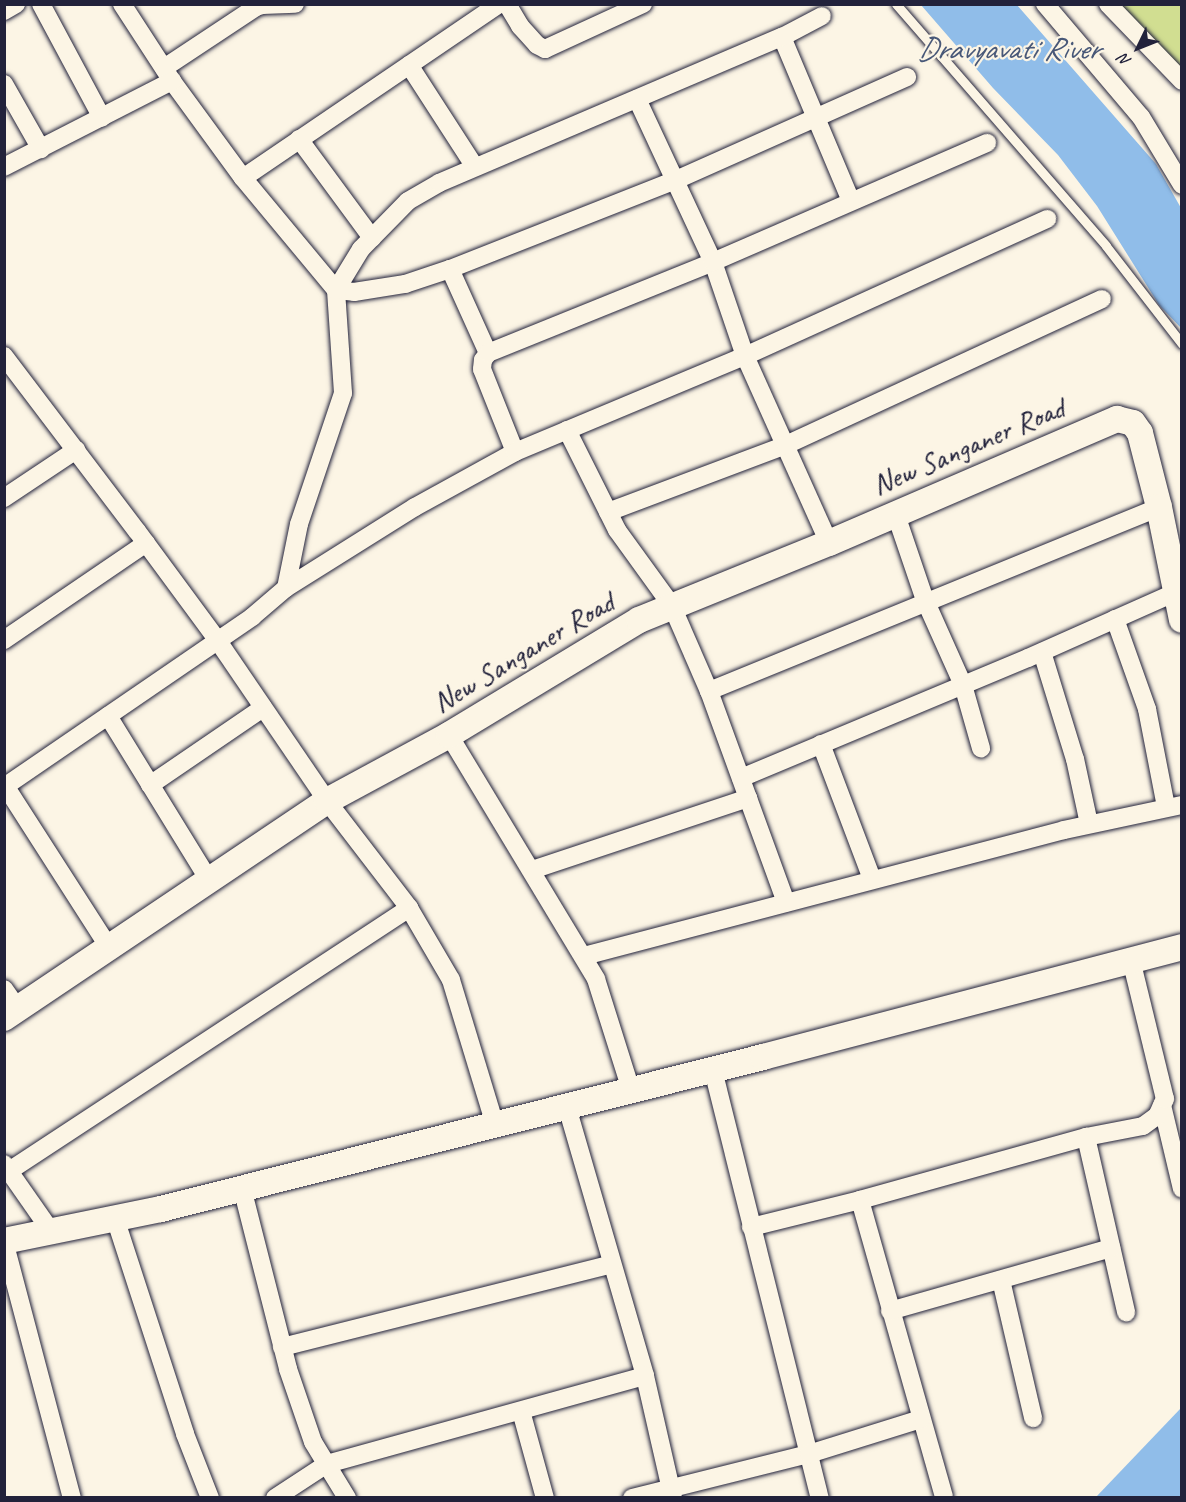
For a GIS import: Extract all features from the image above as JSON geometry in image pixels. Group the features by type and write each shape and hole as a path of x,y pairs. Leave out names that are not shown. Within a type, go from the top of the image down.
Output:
{"street":[{"path":"4,10 16,4"},
{"path":"41,4 102,118"},
{"path":"122,4 168,75 243,177 336,290 354,292 427,279 676,180 907,77"},
{"path":"4,168 102,118 168,75 256,8 262,5 295,4"},
{"path":"243,177 498,4"},
{"path":"507,4 525,32 537,45 545,49 644,4"},
{"path":"1045,4 1141,117 1182,185"},
{"path":"1108,4 1182,81"},
{"path":"286,588 299,524 343,393 336,290 361,249 408,201 439,183 782,37 822,16"},
{"path":"782,37 851,201"},
{"path":"409,65 475,167"},
{"path":"4,84 40,149"},
{"path":"637,99 713,262 745,356 829,543"},
{"path":"299,139 372,238"},
{"path":"515,452 482,369 483,360 488,353 713,262 987,143"},
{"path":"110,949 5,786 252,617 286,588 414,507 515,452 745,356 1047,219"},
{"path":"450,269 488,353"},
{"path":"608,512 786,446 1102,299"},
{"path":"6,361 76,450 218,640 327,801 409,908 451,980 495,1125"},
{"name":"New Sanganer Road","path":"9,1005 110,949 327,801 450,735 639,620 829,543 895,512 1117,418 1133,423 1140,433 1159,507"},
{"path":"567,430 617,530 672,606 709,691 786,902"},
{"path":"4,498 76,450"},
{"path":"709,691 925,600 1159,507 1182,620"},
{"path":"895,512 925,600 963,685 981,748"},
{"path":"4,640 146,543"},
{"path":"741,778 1042,652 1176,592"},
{"path":"584,956 872,879 1089,824 1174,806 1147,709 1115,619"},
{"path":"1042,652 1075,759 1089,824"},
{"path":"150,785 263,708"},
{"path":"108,716 210,882"},
{"path":"450,735 584,956 596,980 631,1090"},
{"path":"821,744 872,879"},
{"path":"532,870 748,798"},
{"path":"51,1231 7,1167 409,908"},
{"path":"72,1497 4,1241 242,1188 495,1125 1182,947"},
{"path":"751,1227 860,1200 1086,1137 1143,1126 1156,1116 1165,1099 1131,960"},
{"path":"713,1070 820,1497"},
{"path":"1162,1105 1182,1189"},
{"path":"567,1107 645,1376 671,1492"},
{"path":"1086,1137 1126,1312"},
{"path":"242,1188 282,1347 313,1442 347,1497"},
{"path":"860,1200 944,1496"},
{"path":"115,1218 185,1434 208,1497"},
{"path":"890,1311 1110,1248"},
{"path":"282,1347 612,1264"},
{"path":"1001,1280 1033,1418"},
{"path":"275,1497 327,1464 645,1376"},
{"path":"521,1411 545,1497"},
{"path":"633,1497 671,1492 809,1454 921,1419"}],"lane":[{"path":"896,4 1106,246 1182,344"}],"green space":[{"path":"1108,5 1181,5 1181,81"}],"water":[{"name":"Dravyavati River","path":"921,5 1017,5 1156,164 1181,208 1181,328 1159,305 1097,206 1058,155 993,88"},
{"path":"1181,1408 1181,1497 1096,1497"}]}
